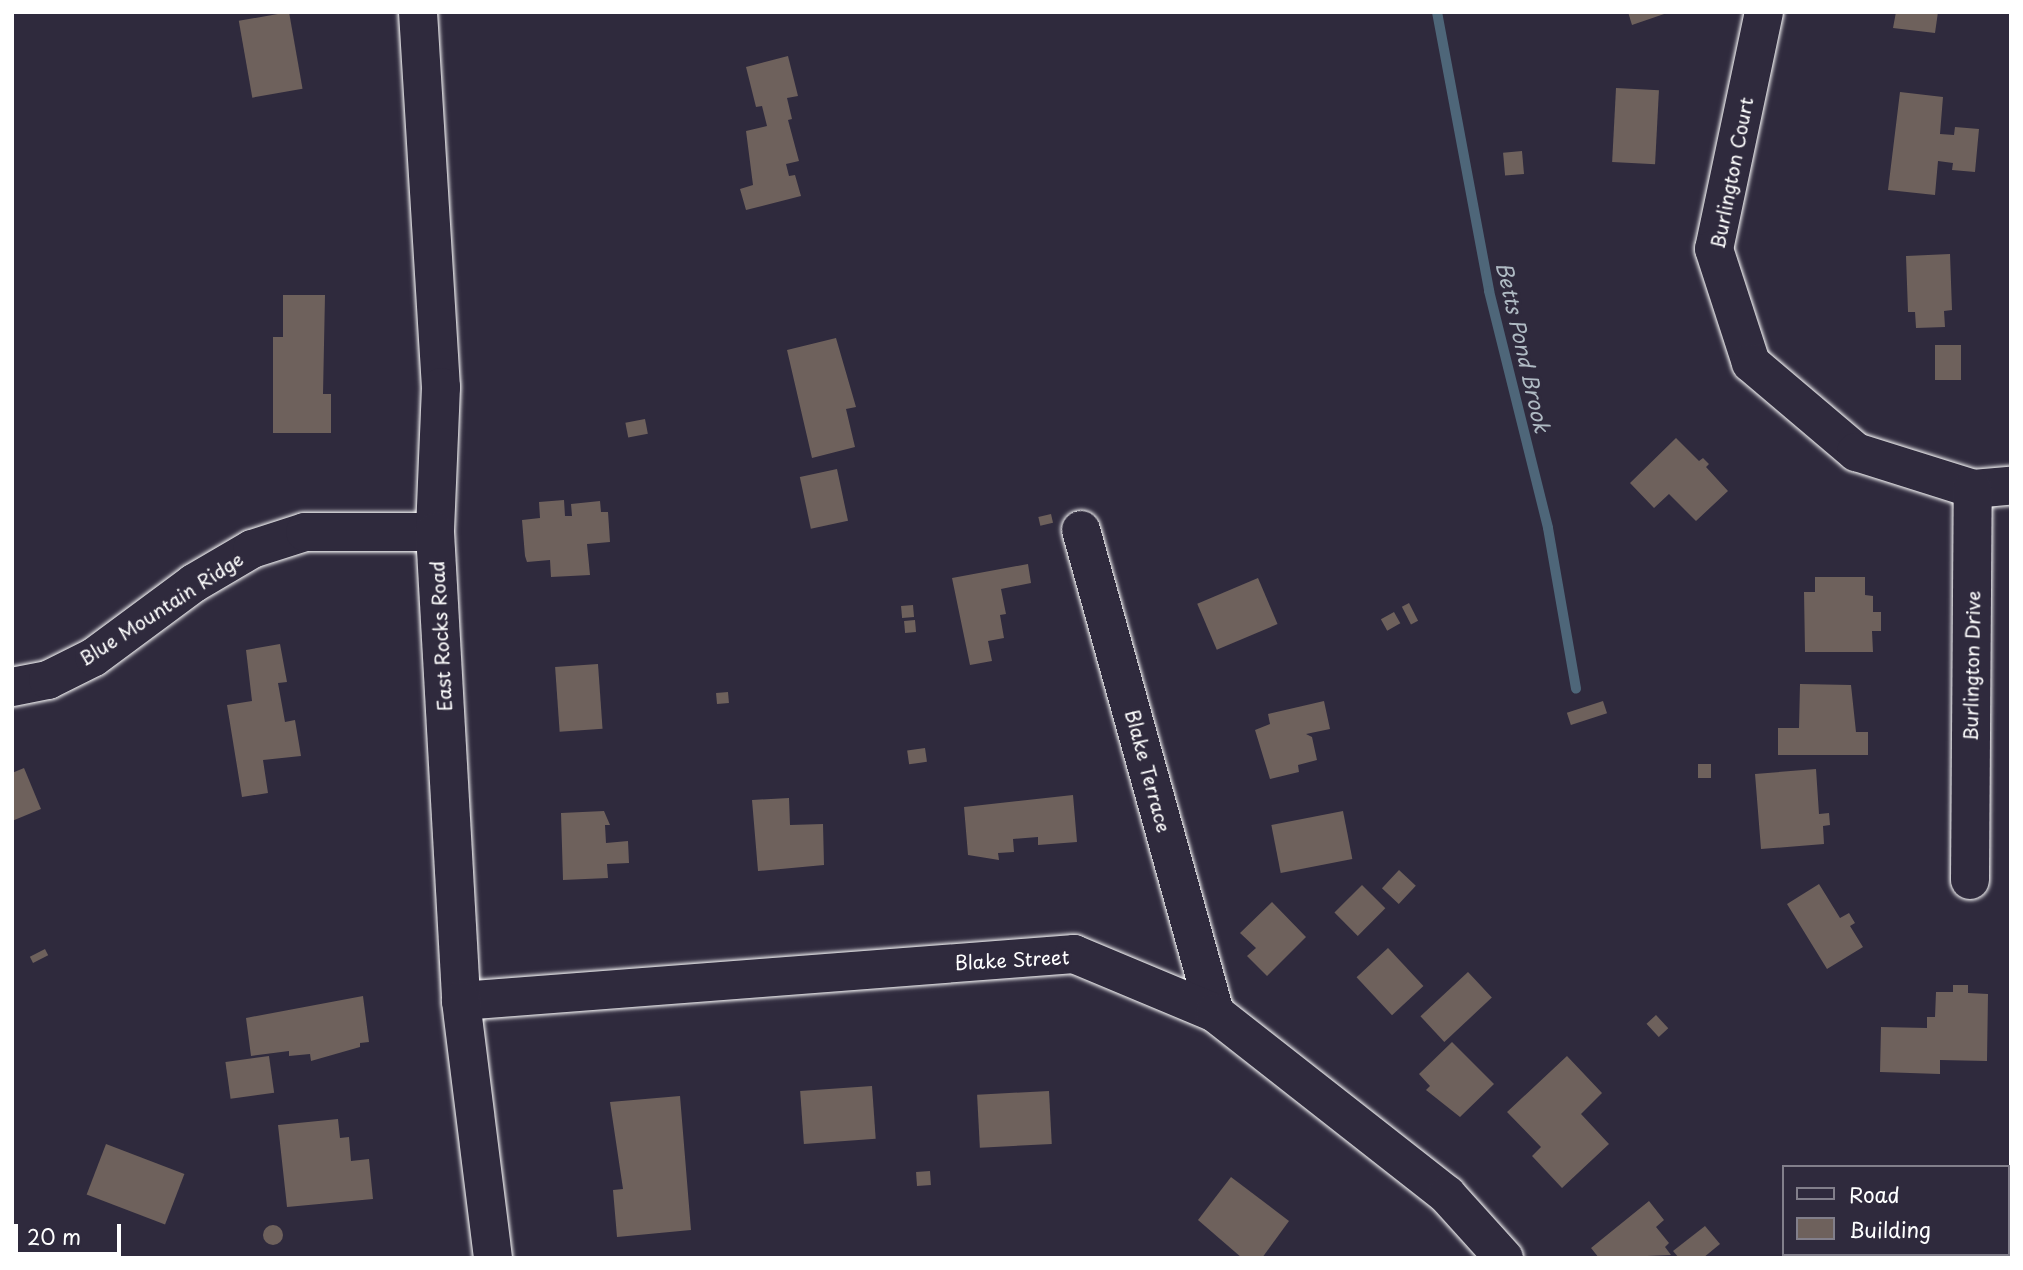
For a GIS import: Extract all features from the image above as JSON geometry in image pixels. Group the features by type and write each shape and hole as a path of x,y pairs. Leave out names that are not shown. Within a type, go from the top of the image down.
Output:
{"street":[{"name":"East Rocks Road","path":"418,12 441,387 435,532 461,1001 493,1258"},
{"name":"Burlington Court","path":"1764,12 1714,249 1751,363 1856,452 1973,489"},
{"path":"1973,489 2011,486"},
{"name":"Burlington Drive","path":"1970,880 1973,489"},
{"name":"Blake Terrace","path":"1081,530 1215,1013"},
{"name":"Blue Mountain Ridge","path":"12,687 48,680 94,657 194,583 252,549 305,532 435,532"},
{"name":"Blake Street","path":"461,1001 1074,954 1215,1013 1447,1195 1504,1258"}],"building":[{"path":"289,12 303,89 252,98 239,21"},
{"path":"1628,12 1667,12 1667,13 1632,25"},
{"path":"1896,12 1938,12 1935,33 1893,28"},
{"path":"788,56 798,96 787,98 792,119 788,120 799,161 786,164 789,176 795,175 801,196 746,210 740,189 753,185 746,131 767,126 762,106 756,107 746,67"},
{"path":"1616,88 1659,90 1655,164 1612,162"},
{"path":"1900,92 1943,97 1940,134 1954,135 1955,127 1979,129 1975,172 1952,170 1953,163 1938,161 1935,195 1888,190"},
{"path":"1522,151 1524,174 1505,176 1503,153"},
{"path":"1950,254 1952,310 1944,311 1945,327 1916,328 1915,312 1908,312 1906,256"},
{"path":"283,295 325,295 323,394 331,394 331,433 273,433 273,337 283,337"},
{"path":"836,338 856,407 846,409 855,447 812,458 787,350"},
{"path":"1935,345 1961,345 1961,380 1935,380"},
{"path":"645,419 648,434 628,438 625,423"},
{"path":"1676,438 1699,461 1703,458 1709,464 1706,467 1728,491 1696,521 1669,494 1654,508 1630,483"},
{"path":"837,469 848,521 811,529 800,477"},
{"path":"564,500 565,516 572,516 571,504 600,501 601,512 608,512 610,542 587,544 590,575 551,577 550,560 527,562 522,520 540,518 539,502"},
{"path":"1051,514 1053,523 1040,526 1038,517"},
{"path":"1028,564 1031,583 1001,589 1006,614 1000,615 1004,638 988,641 992,661 970,665 952,578"},
{"path":"1815,577 1865,577 1865,595 1873,596 1873,612 1881,612 1881,631 1872,631 1873,652 1805,652 1804,592 1815,592"},
{"path":"1258,578 1278,624 1217,650 1197,604"},
{"path":"1409,603 1418,621 1411,624 1402,607"},
{"path":"913,605 914,617 902,618 901,606"},
{"path":"1394,612 1400,623 1387,631 1381,619"},
{"path":"915,620 916,632 905,633 904,621"},
{"path":"280,644 287,682 278,683 285,722 295,720 301,756 263,760 268,793 242,797 227,705 252,701 246,650"},
{"path":"598,664 603,729 560,732 555,667"},
{"path":"1800,684 1851,685 1856,732 1868,732 1868,755 1778,755 1778,728 1799,728"},
{"path":"728,692 729,703 717,704 716,693"},
{"path":"1324,701 1330,729 1306,734 1312,737 1317,760 1298,765 1299,772 1270,779 1255,730 1270,724 1268,714"},
{"path":"1603,701 1607,713 1571,725 1567,713"},
{"path":"925,748 927,762 909,764 907,751"},
{"path":"1698,764 1711,764 1711,778 1698,778"},
{"path":"24,768 41,809 12,821 12,773"},
{"path":"1816,769 1819,814 1829,813 1830,825 1823,826 1824,844 1761,849 1755,774"},
{"path":"1073,795 1077,842 1038,845 1038,837 1013,839 1014,852 998,853 999,860 968,855 964,807"},
{"path":"789,798 790,825 823,824 824,865 758,871 752,800"},
{"path":"604,811 610,825 605,825 606,843 628,841 629,863 607,864 608,878 563,880 561,813"},
{"path":"1343,811 1352,859 1281,873 1271,825"},
{"path":"1399,870 1416,886 1399,904 1382,888"},
{"path":"1819,884 1840,918 1849,913 1855,923 1850,926 1863,947 1827,969 1787,904"},
{"path":"1362,885 1385,908 1358,936 1334,913"},
{"path":"1272,902 1306,937 1267,976 1247,956 1256,948 1240,933"},
{"path":"1388,948 1423,986 1392,1015 1357,977"},
{"path":"45,949 48,955 33,963 30,957"},
{"path":"1468,972 1492,998 1444,1042 1420,1016"},
{"path":"1953,985 1968,985 1968,993 1988,994 1987,1061 1940,1060 1940,1074 1880,1072 1881,1027 1927,1028 1927,1017 1935,1017 1936,992 1953,992"},
{"path":"363,996 369,1042 360,1043 360,1047 311,1061 310,1054 289,1056 289,1051 251,1056 246,1018"},
{"path":"1656,1015 1668,1028 1659,1037 1646,1024"},
{"path":"1452,1042 1494,1084 1460,1117 1426,1090 1430,1086 1419,1074"},
{"path":"269,1056 274,1093 231,1099 225,1062"},
{"path":"1567,1056 1602,1093 1581,1114 1609,1144 1562,1188 1532,1156 1541,1147 1507,1112"},
{"path":"872,1086 876,1139 804,1144 800,1091"},
{"path":"1049,1091 1052,1144 980,1148 977,1095"},
{"path":"680,1096 691,1230 617,1237 613,1190 623,1189 610,1102"},
{"path":"338,1119 340,1138 349,1137 351,1161 369,1159 373,1199 287,1207 278,1125"},
{"path":"106,1144 184,1174 165,1225 87,1194"},
{"path":"930,1171 931,1185 917,1186 916,1172"},
{"path":"1231,1177 1289,1221 1262,1258 1242,1258 1198,1220"},
{"path":"1649,1201 1664,1220 1656,1227 1669,1243 1665,1247 1671,1255 1599,1258 1591,1248"},
{"path":"273,1225 280,1228 283,1235 280,1242 273,1245 266,1242 263,1235 266,1228"},
{"path":"1705,1226 1720,1244 1703,1258 1679,1258 1673,1251"}],"waterway":[{"name":"Betts Pond Brook","path":"1437,12 1489,291 1548,528 1576,689"}]}
